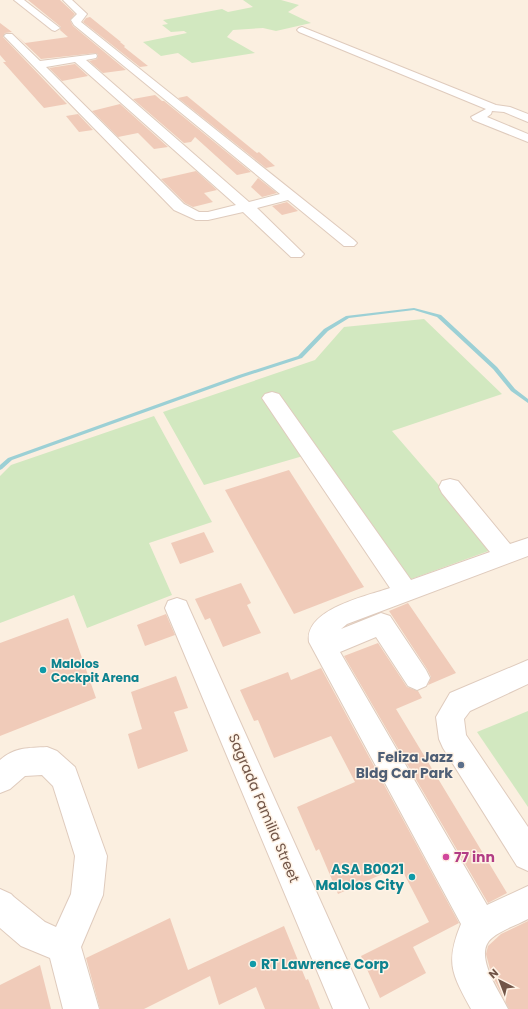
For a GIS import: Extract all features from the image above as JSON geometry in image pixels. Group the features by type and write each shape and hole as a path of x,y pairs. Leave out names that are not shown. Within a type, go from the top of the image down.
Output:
{"street":[{"path":"18,0 55,28"},
{"path":"67,0 82,14 76,20 77,23 115,52 289,196 349,243"},
{"path":"302,30 494,108 506,109 528,118"},
{"path":"9,36 179,207 196,216 208,216 289,196"},
{"path":"37,65 115,52"},
{"path":"78,59 247,207 296,254"},
{"path":"494,108 477,117 528,138"},
{"path":"272,398 406,592"},
{"path":"450,487 517,551 338,617 326,626 321,635 320,642 480,926"},
{"name":"Sagrada Familia Street","path":"177,608 351,1009"},
{"path":"324,647 381,624 417,678"},
{"path":"528,672 460,702 450,717 453,739 528,855"},
{"path":"0,779 19,762 33,761 47,761 66,777 91,856 87,895 64,947 81,1009"},
{"path":"490,1009 469,971 469,948 473,935 480,926 528,902"},
{"path":"0,905 2,909 33,934 64,947"}],"green space":[{"path":"243,0 281,0 299,5 288,12 311,23 276,31 263,28 233,30 227,37 255,53 192,63 178,53 161,56 143,42 187,33 184,31 171,32 162,25 168,24 163,20 222,9 228,12 253,7"},
{"path":"424,319 502,394 392,431 494,549 392,586 303,456 204,485 163,412 315,360 344,327"},
{"path":"154,416 212,522 149,543 172,595 87,628 74,595 0,623 0,476 11,465"},
{"path":"528,711 528,807 477,732"}],"building":[{"path":"28,0 60,0 75,14 70,20 73,26 126,70 103,73 89,61 97,59 98,55 96,53 41,59 16,35 25,43 68,37 60,30 61,27"},
{"path":"90,17 148,66 140,67 83,22 86,18"},
{"path":"0,23 12,32 5,33 3,37 67,104 44,108 3,62 6,62 0,55"},
{"path":"75,64 88,76 62,81 49,68"},
{"path":"155,95 251,172 237,175 195,137 191,142 184,143 133,99"},
{"path":"187,96 275,166 266,168 178,98"},
{"path":"120,104 168,147 154,149 138,133 118,137 92,111"},
{"path":"78,114 93,130 79,132 66,116"},
{"path":"196,171 217,190 204,193 213,202 193,207 185,203 161,179"},
{"path":"258,178 277,193 262,197 251,187"},
{"path":"287,202 298,211 282,215 272,206"},
{"path":"289,470 364,587 294,614 225,490"},
{"path":"204,532 214,552 180,564 171,543"},
{"path":"241,583 251,603 247,605 261,633 223,647 210,618 205,620 195,599"},
{"path":"408,603 456,673 428,685 431,677 427,669 389,611"},
{"path":"166,614 175,635 145,646 137,625"},
{"name":"Malolos Cockpit Arena","path":"68,618 96,698 0,736 0,643"},
{"path":"378,643 407,687 418,691 422,698 396,709 507,893 488,903 344,656"},
{"path":"321,668 459,923 413,947 426,973 380,998 361,956 429,922 400,866 338,894 319,849 316,851 297,807 355,782 331,736 274,758 258,720 254,721 240,690 288,672 291,680"},
{"path":"176,676 188,708 174,712 188,751 138,769 128,734 142,729 131,692"},
{"path":"170,918 188,970 284,926 306,980 308,979 320,1009 265,1009 256,987 219,1005 210,976 144,1009 100,1009 86,958"},
{"path":"528,921 528,1009 509,1009 491,973 486,954 488,946 501,934"},
{"path":"40,965 51,1009 0,1009 0,985"}],"waterway":[{"path":"0,468 10,459 241,376 300,357 326,330 348,317 414,309 439,316 495,368 513,390 528,401"}],"place":[{"name":"Malolos Cockpit Arena","path":"43,670"},
{"name":"Feliza Jazz Bldg Car Park","path":"461,765"},
{"name":"77 inn","path":"446,857"},
{"name":"ASA B0021 Malolos City","path":"412,877"},
{"name":"RT Lawrence Corp","path":"253,964"}]}
